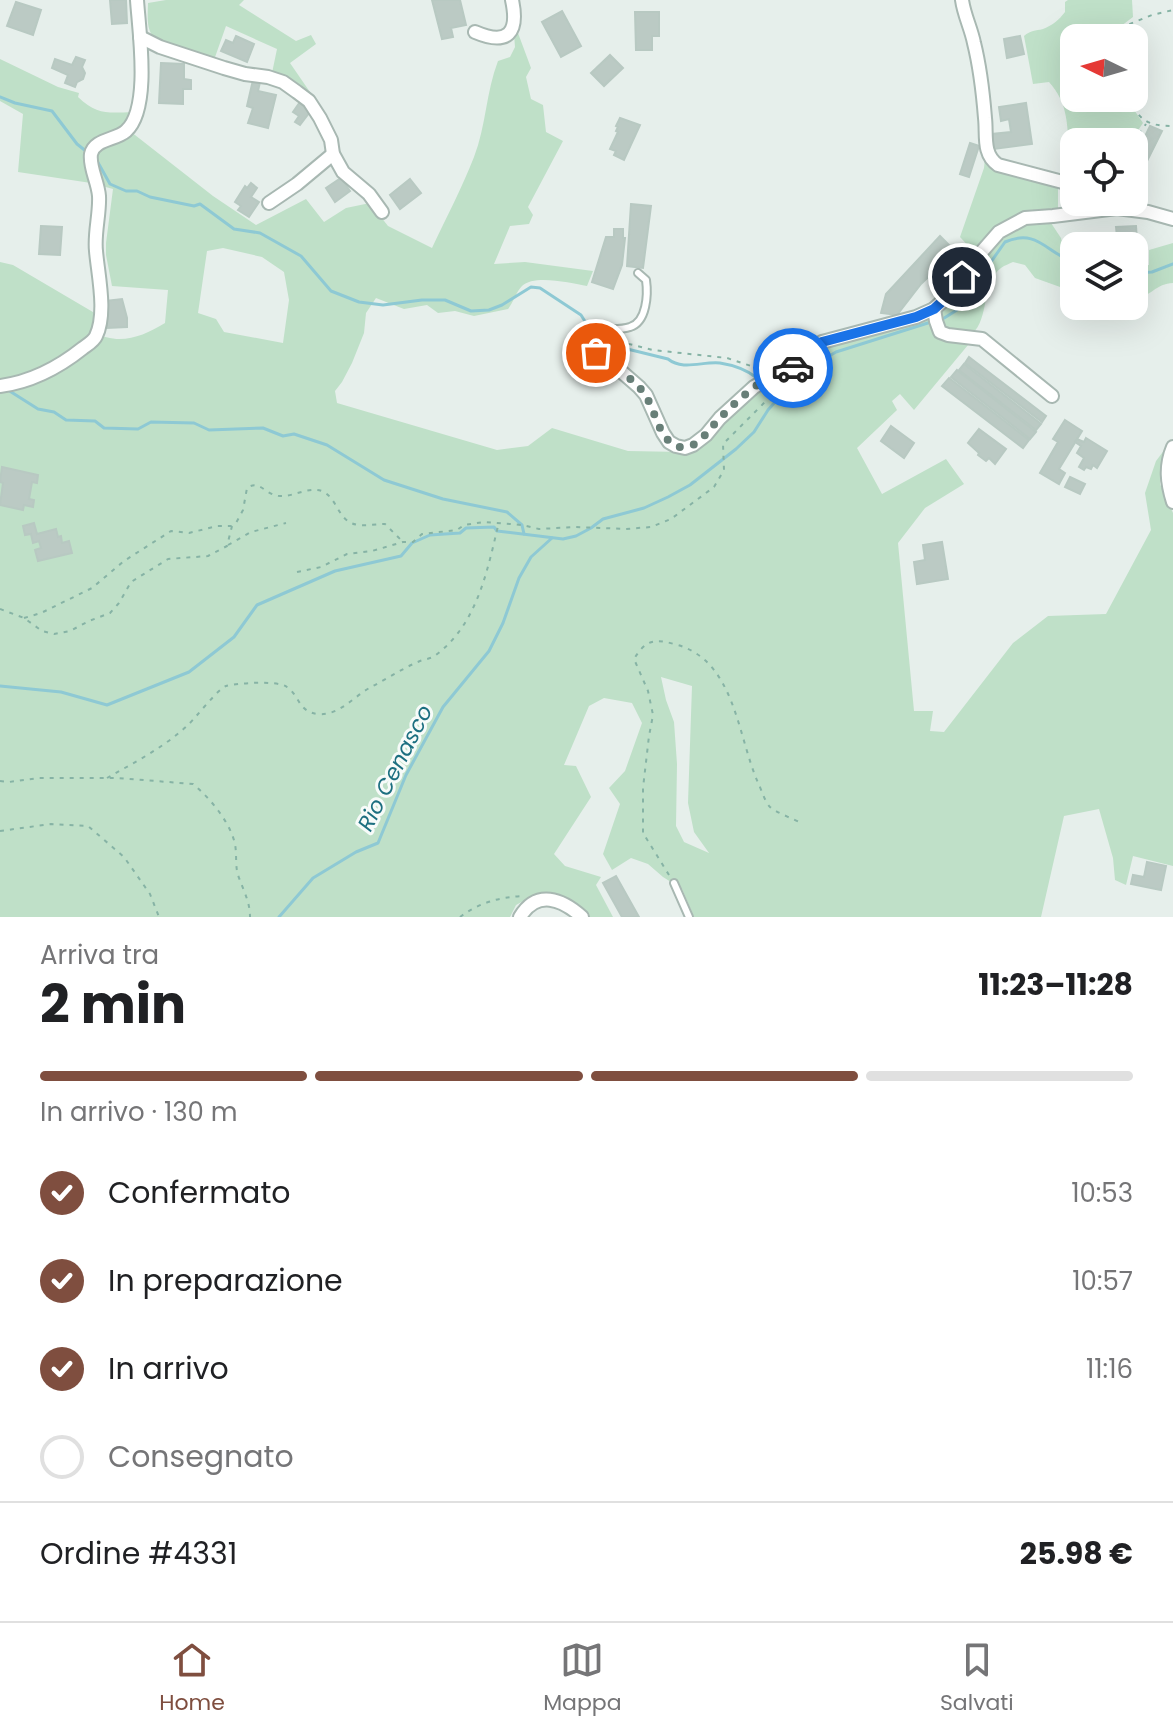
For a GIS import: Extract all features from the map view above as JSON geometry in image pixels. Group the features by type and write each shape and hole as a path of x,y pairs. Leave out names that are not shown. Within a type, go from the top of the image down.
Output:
{"street":[{"path":"0,386 41,375 70,359 95,338 100,319 100,284 95,247 99,195 92,152 101,142 114,139 128,130 137,110 142,82 137,0"},
{"path":"475,32 495,39 508,34 514,18 512,0"},
{"path":"962,0 980,69 989,157 998,165 1060,181"},
{"path":"140,37 160,47 224,68 283,82 309,101 331,140 333,154 343,172 369,194 382,212"},
{"path":"269,203 333,154"},
{"path":"1148,212 1173,219"},
{"path":"601,330 596,334 594,343 596,353 639,387 669,442 685,448 706,435 745,395 779,379 822,342 916,317 934,309 999,232 1009,225 1025,218 1060,215"},
{"path":"934,309 940,332 982,339 1052,396"},
{"path":"1173,447 1169,456 1167,483 1173,502"},
{"path":"520,917 530,905 550,899 564,903 582,917"}],"lane":[{"path":"601,330 630,327 642,317 648,292 646,280 638,273"},
{"path":"674,883 689,917"}],"path":[{"path":"1130,24 1173,10"},
{"path":"1136,112 1146,123 1173,126"},
{"path":"1143,128 1146,123"},
{"path":"297,572 321,567 347,554 413,542 422,534 457,530 464,525 484,522 539,529 651,527 671,519 714,487 724,470 723,444 772,393 779,379 727,358 653,350 603,337 601,330"},
{"path":"227,546 232,526 241,516 247,488 252,485 281,497 314,490 325,493 343,518 359,525 385,524 403,542"},
{"path":"0,609 24,618 42,631 54,634 70,631 110,613 131,582 168,559 208,556 251,532 286,523"},
{"path":"107,778 180,733 202,712 219,689 228,685 275,683 287,686 303,708 323,714 342,709 352,698 369,688 419,661 434,657 455,638 483,588 499,523"},
{"path":"24,618 92,588 124,561 171,531 189,533 217,526 232,526"},
{"path":"674,883 643,833 643,788 653,715 648,691 634,659 642,646 660,640 688,647 707,661 724,687 740,724 750,764 769,806 803,824"},
{"path":"0,781 107,778 193,784 227,825 235,842 237,869 250,907 250,917"},
{"path":"0,831 51,824 88,826 124,857 150,894 159,917"},
{"path":"460,917 475,906 498,899 533,896 550,899"}],"green space":[{"path":"166,0 244,0 239,5 296,41 311,35 316,44 290,63 312,95 295,81 272,73 277,49 226,26 214,60 156,38 149,28 148,3"},
{"path":"1132,0 1133,17 1124,24 1060,24 1060,100 1049,82 1033,84 1024,36 1056,22 1065,12 1065,2"},
{"path":"518,33 531,68 526,77 531,99 543,105 546,132 563,141 528,207 533,215 529,224 510,226 494,264 525,262 593,271 587,286 553,280 528,282 520,288 508,309 474,316 455,311 438,313 427,305 404,309 376,298 366,313 364,333 352,363 335,391 337,403 497,450 528,446 552,428 628,451 682,452 736,406 827,344 931,319 939,334 973,339 914,410 900,394 892,401 897,410 857,448 882,494 946,459 964,484 925,508 898,543 914,711 933,711 930,731 944,732 1013,643 1048,616 1106,614 1151,530 1145,493 1156,461 1165,449 1160,484 1173,513 1173,866 1133,856 1126,885 1115,880 1113,858 1099,809 1064,816 1041,917 694,917 682,889 648,864 631,858 612,870 603,854 620,804 609,788 625,771 642,723 632,703 604,698 589,706 564,765 576,766 591,797 554,854 565,866 601,877 596,885 613,917 586,917 569,899 538,893 516,905 510,917 0,917 0,262 13,265 98,315 93,332 112,338 139,336 165,323 168,290 112,286 106,243 113,189 18,172 23,114 0,101 0,59 58,87 79,93 78,97 97,110 133,112 126,128 213,196 256,225 306,199 324,222 346,208 370,203 388,226 432,248 474,157 494,73 498,61 510,57 515,47 514,34","holes":["223,248 262,257 284,272 289,300 283,343 224,332 216,319 198,313 207,251","661,677 692,686 688,803 694,832 709,853 684,842 676,826 674,722"]},
{"path":"1065,112 1136,112 1143,123 1140,128 1068,128"},
{"path":"985,158 1058,183 1058,208 1026,211 998,225 972,250 960,237"},
{"path":"1049,220 1060,236 1060,287 1035,278 1025,265 1013,262 995,274 978,327 972,334 942,329 940,313 961,294 974,268 999,235 1026,221"},
{"path":"1173,243 1173,283 1162,285 1148,294 1148,265 1149,250"}],"building":[{"path":"110,0 126,0 127,23 112,24"},
{"path":"432,0 460,0 466,25 451,28 453,37 442,39"},
{"path":"16,2 41,10 33,35 7,26"},
{"path":"562,11 581,46 561,57 542,22"},
{"path":"635,12 659,12 659,36 652,36 652,50 636,50"},
{"path":"236,36 254,44 247,62 221,51 226,40 233,43"},
{"path":"1020,36 1024,54 1007,58 1004,39"},
{"path":"610,55 623,68 604,86 591,73"},
{"path":"76,57 85,60 82,67 85,73 75,87 65,83 68,75 52,68 55,59 72,65"},
{"path":"161,63 184,64 184,79 191,80 191,89 183,89 183,104 159,103"},
{"path":"253,80 260,82 258,91 276,95 268,128 248,123 253,108 247,106"},
{"path":"302,99 312,109 300,125 295,122 299,116 293,112"},
{"path":"1026,103 1032,144 994,149 992,134 1011,132 1009,119 1001,121 999,107"},
{"path":"620,118 640,125 624,160 610,149"},
{"path":"1150,126 1162,131 1148,159"},
{"path":"970,143 979,146 969,177 960,174"},
{"path":"341,178 350,191 335,202 326,188"},
{"path":"410,179 421,193 400,209 390,195"},
{"path":"251,183 257,188 251,197 259,202 249,217 238,210 241,206 235,202 245,186 247,188"},
{"path":"631,204 651,206 643,268 627,266"},
{"path":"41,226 62,227 60,255 39,254"},
{"path":"1136,226 1136,232 1117,232 1116,227"},
{"path":"614,229 623,229 625,238 622,265 613,289 592,282 606,237 614,237"},
{"path":"940,236 955,251 921,284 897,315 881,313 886,294"},
{"path":"122,299 127,327 107,328 106,301"},
{"path":"969,357 1046,416 1042,422 965,363"},
{"path":"964,364 1041,424 1036,430 959,370"},
{"path":"957,370 1036,432 1030,439 951,377"},
{"path":"949,378 1029,440 1023,448 942,386"},
{"path":"1065,420 1082,431 1059,469 1065,473 1059,484 1040,473 1058,442 1053,439"},
{"path":"891,426 914,443 904,458 881,441"},
{"path":"979,429 1006,449 995,464 989,458 986,461 978,455 968,443"},
{"path":"1086,438 1107,451 1097,468 1093,465 1091,469 1086,467 1084,470 1079,467 1084,458 1077,453 1081,446 1075,442 1077,439 1084,442"},
{"path":"2,467 38,475 37,483 32,482 29,499 34,500 33,507 24,505 23,510 0,505"},
{"path":"1070,477 1085,484 1080,494 1065,487"},
{"path":"34,523 37,534 56,529 62,543 69,541 72,553 38,561 35,550 41,548 39,541 33,543 31,534 25,535 23,526"},
{"path":"942,542 948,579 917,584 914,562 925,560 923,545"},
{"path":"1147,862 1166,866 1161,890 1131,884 1133,875 1144,877"},
{"path":"616,876 639,917 622,917 603,883"}],"waterway":[{"path":"0,97 52,111 77,144 87,152"},
{"path":"96,159 110,184 150,197 194,206 200,204 234,229 260,233 301,256 331,291 359,302 383,305 445,300 471,311 489,310 531,287 540,288 581,315 591,331"},
{"name":"Rio Cenasco","path":"941,320 957,310 1005,242 1026,238 1060,255"},
{"name":"Rio Cenasco","path":"1148,272 1173,264"},
{"path":"0,686 61,692 107,705 189,672 234,637 257,605 335,571 401,556 412,543 430,535 460,533 466,528 494,527 497,531 563,539 576,536 603,519 644,508 690,485 754,432 782,394 819,362 836,352 931,322"},
{"path":"598,338 607,344 674,363 730,365 757,378"},
{"path":"8,390 38,409 54,412 66,420 95,421 104,428 138,429 151,422 194,423 209,430 263,428 283,436 294,434 327,445 384,480 443,499 507,512 522,525 524,534"},
{"name":"Rio Cenasco","path":"279,917 313,878 356,852 378,843 406,775 443,707 489,651 519,578 531,557 552,538"}],"way so far":[{"path":"596,353 639,387 669,442 685,448 706,435 754,387 793,368"}],"route":[{"path":"793,368 822,342 916,317 934,309 962,277"}]}
